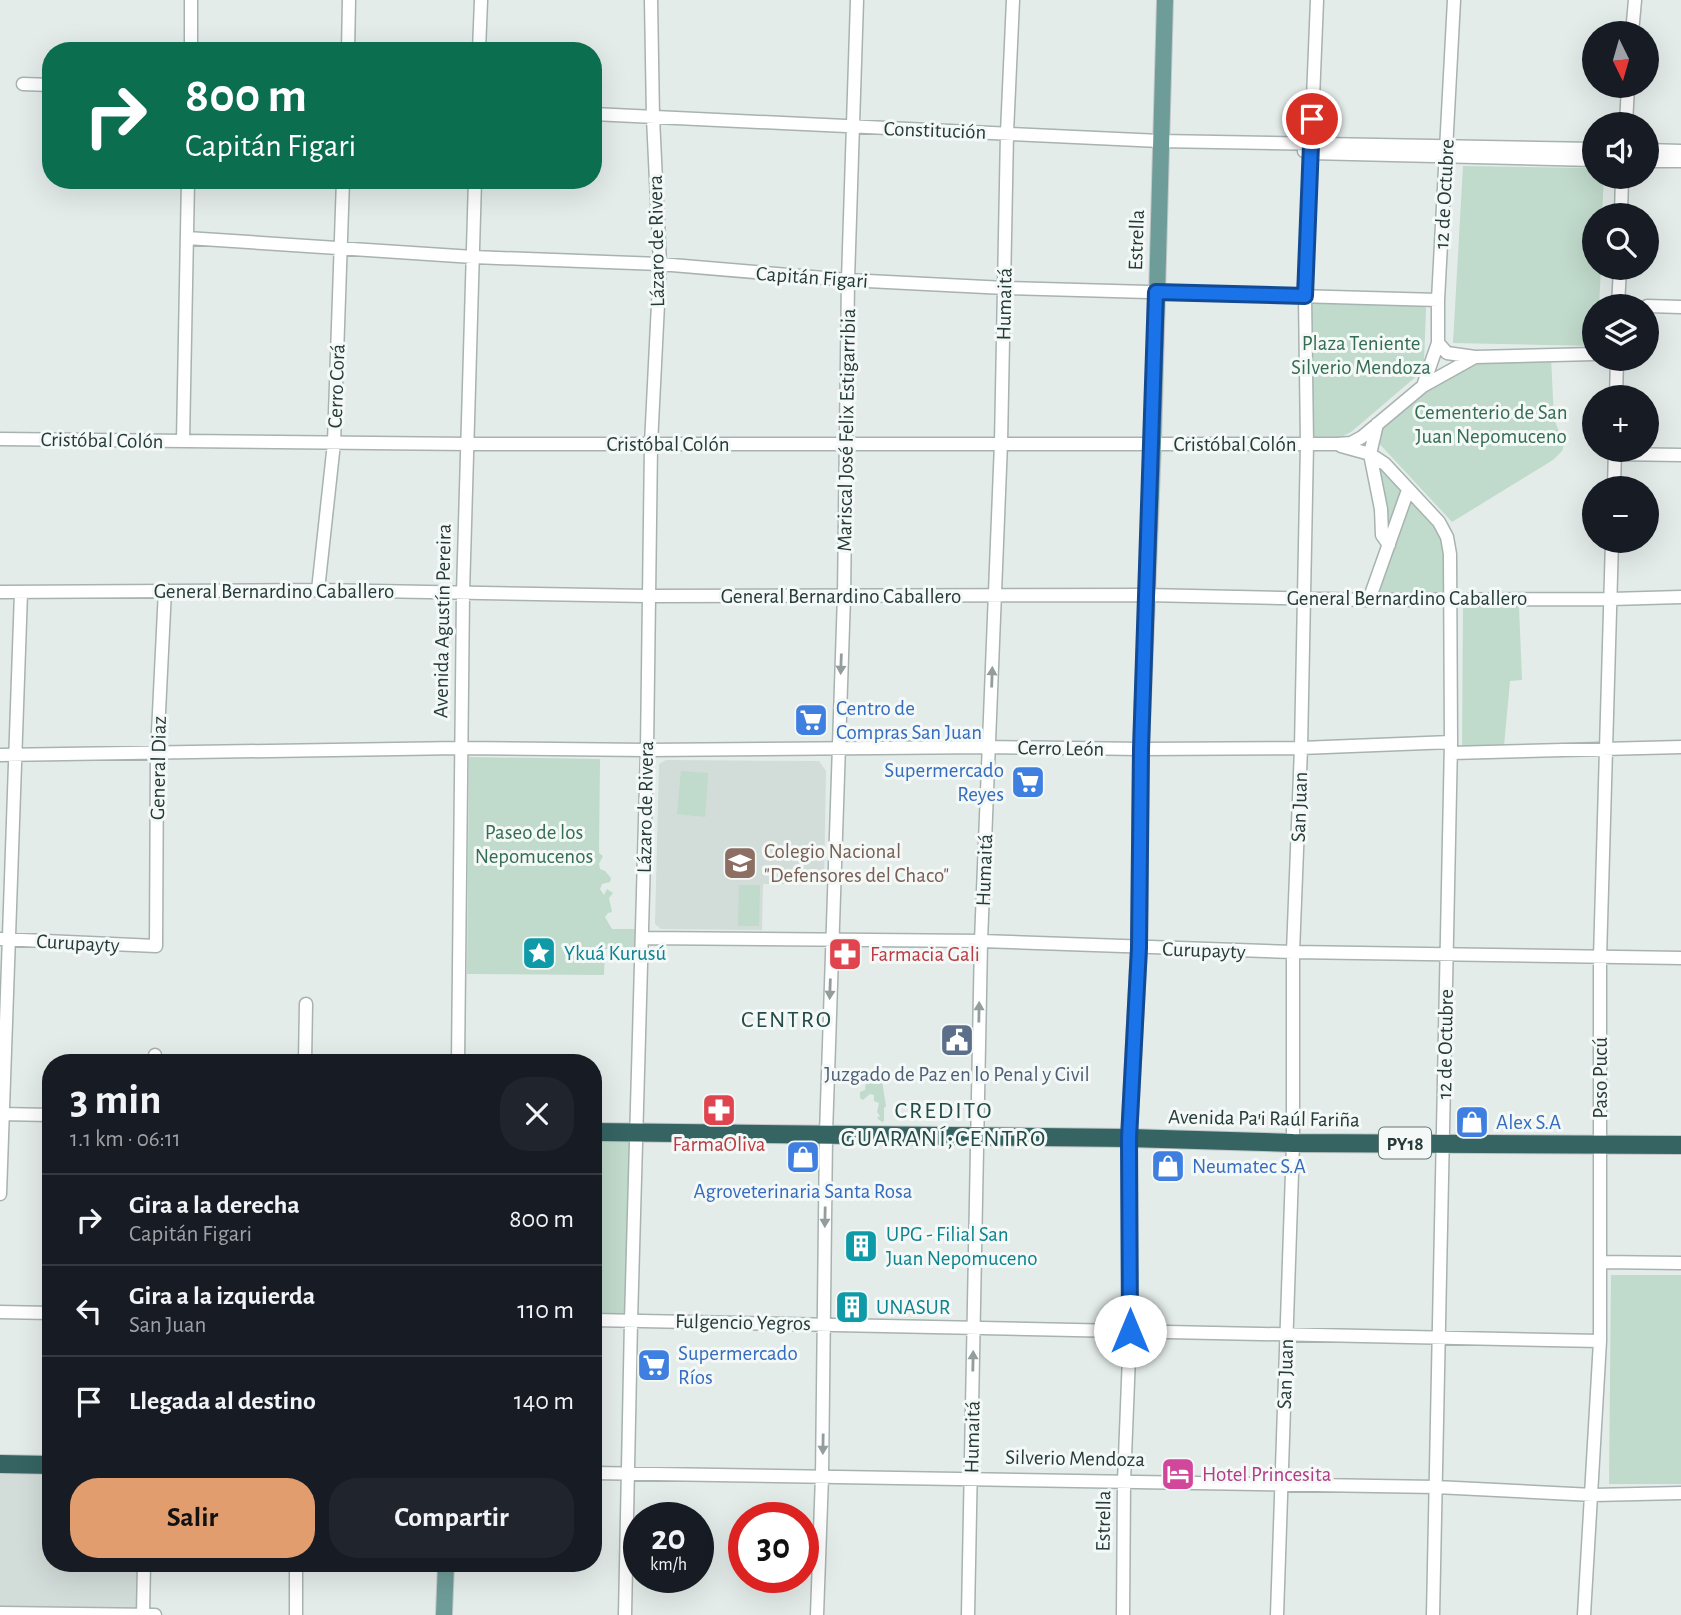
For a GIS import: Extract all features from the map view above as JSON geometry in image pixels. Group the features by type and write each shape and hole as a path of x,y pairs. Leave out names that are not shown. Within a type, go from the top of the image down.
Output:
{"highway":[{"name":"Avenida Pa'i Raúl Fariña","path":"602,1132 1129,1138 1293,1143 1681,1145"},
{"path":"0,1464 42,1465"}],"main road":[{"name":"Estrella","path":"1129,1138 1139,948 1141,749 1153,443 1165,0"},
{"path":"444,1615 446,1572"}],"street":[{"path":"191,0 191,42"},
{"path":"348,42 349,0"},
{"path":"479,42 481,0"},
{"name":"Lázaro de Rivera","path":"625,1615 647,750 647,596 660,264 651,0"},
{"name":"Mariscal José Felix Estigarribia","path":"817,1615 822,1476 826,1134 844,596 844,444 858,0"},
{"name":"Humaitá","path":"968,1615 981,941 995,596 1013,0"},
{"name":"San Juan","path":"1277,1615 1293,1143 1293,952 1301,748 1307,444 1305,296 1317,0"},
{"name":"12 de Octubre","path":"1423,386 1438,343 1454,0"},
{"path":"1633,21 1635,0"},
{"path":"23,84 42,85"},
{"name":"Constitución","path":"602,115 1276,144 1311,148 1446,151 1582,149"},
{"path":"1659,150 1681,151"},
{"name":"Constitución","path":"1446,151 1582,159"},
{"path":"1659,161 1681,162"},
{"path":"183,441 188,189"},
{"name":"Cerro Corá","path":"318,590 334,443 343,189"},
{"name":"Avenida Agustín Pereira","path":"458,1054 460,748 475,189"},
{"name":"Capitán Figari","path":"187,238 473,257 660,264 848,280 1005,288 1438,300"},
{"path":"1659,306 1681,307"},
{"path":"1438,343 1447,353 1475,357 1582,354"},
{"path":"1337,444 1351,443 1362,437 1423,386 1475,357"},
{"path":"1377,424 1370,454 1381,509 1382,535 1389,545"},
{"name":"Cristóbal Colón","path":"0,439 467,444 1337,444"},
{"path":"1337,444 1370,454"},
{"name":"12 de Octubre","path":"1370,454 1385,464 1439,522 1447,537 1450,554 1451,747 1433,1615"},
{"path":"1659,454 1681,455"},
{"path":"1369,600 1408,490"},
{"name":"Paso Pucú","path":"1584,1615 1600,1341 1600,958 1612,553"},
{"name":"General Diaz","path":"156,946 157,753 165,590"},
{"name":"General Bernardino Caballero","path":"0,592 318,590 647,596 1146,595 1369,600 1681,597"},
{"path":"0,1194 5,939 21,592"},
{"name":"Cerro León","path":"0,755 460,748 647,750 1681,747"},
{"name":"Curupayty","path":"642,938 981,941 1293,952 1681,958"},
{"name":"Curupayty","path":"5,939 156,946"},
{"path":"305,1054 306,1004"},
{"path":"2,1114 42,1115"},
{"name":"Estrella","path":"1123,1615 1130,1331 1129,1138"},
{"path":"1600,1262 1681,1263"},
{"path":"0,1312 42,1312"},
{"name":"Fulgencio Yegros","path":"602,1320 1600,1341"},
{"name":"Silverio Mendoza","path":"602,1473 1436,1487 1592,1495 1681,1493"},
{"path":"143,1615 144,1572"},
{"path":"296,1572 296,1615"},
{"path":"0,1613 155,1615"}],"shaded area":[{"name":"Colegio Nacional \"Defensores del Chaco\"","path":"666,760 819,761 826,771 824,884 763,884 762,930 661,929 655,924 659,764"},
{"path":"0,1467 42,1468 42,1572 139,1572 137,1613 0,1610"}],"green space":[{"path":"1463,166 1582,168 1582,189 1603,189 1603,203 1582,203 1582,280 1600,280 1600,294 1582,294 1582,346 1453,343"},
{"name":"Plaza Teniente Silverio Mendoza","path":"1315,300 1424,304 1426,309 1424,363 1418,375 1351,432 1339,438 1311,439 1311,303"},
{"name":"Cementerio de San Juan Nepomuceno","path":"1551,357 1554,419 1564,444 1562,451 1553,460 1452,522 1375,439 1376,424 1476,360"},
{"path":"1370,454 1439,522 1451,599 1369,600 1389,545"},
{"path":"1463,606 1519,607 1522,680 1510,681 1504,746 1462,747"},
{"name":"Paseo de los Nepomucenos","path":"469,757 600,759 599,853 603,856 599,864 600,869 611,878 610,882 602,884 600,889 604,895 607,889 613,893 609,898 612,912 605,917 612,929 636,929 636,949 605,949 604,975 467,974"},
{"path":"681,771 708,773 705,817 677,814"},
{"path":"739,885 760,885 759,926 738,926"},
{"path":"873,1075 872,1081 882,1081 886,1106 882,1122 877,1118 880,1116 877,1112 879,1103 874,1101 874,1095 870,1094 863,1100 860,1098 866,1081"},
{"path":"602,1133 636,1134 629,1319 602,1319"},
{"path":"1611,1275 1681,1275 1681,1484 1609,1484"}],"water":[{"path":"540,941 549,955 538,963 530,954"}],"place":[{"name":"Centro de Compras San Juan","path":"811,720"},
{"name":"Supermercado Reyes","path":"1028,782"},
{"name":"Colegio Nacional \"Defensores del Chaco\"","path":"740,863"},
{"name":"Ykuá Kurusú","path":"539,953"},
{"name":"Farmacia Gali","path":"845,954"},
{"name":"Juzgado de Paz en lo Penal y Civil","path":"957,1040"},
{"name":"FarmaOliva","path":"719,1110"},
{"name":"Alex S.A","path":"1472,1122"},
{"name":"Agroveterinaria Santa Rosa","path":"803,1157"},
{"name":"Neumatec S.A","path":"1168,1166"},
{"name":"UPG - Filial San Juan Nepomuceno","path":"861,1246"},
{"name":"UNASUR","path":"852,1307"},
{"name":"Supermercado Ríos","path":"654,1365"},
{"name":"Hotel Princesita","path":"1178,1474"}],"district":[{"name":"CENTRO","path":"787,1019"},
{"name":"CREDITO GUARANÍ;CENTRO","path":"944,1124"}],"route":[{"path":"1130,1331 1129,1138 1139,948 1141,749 1156,292 1305,296 1312,119"}]}
